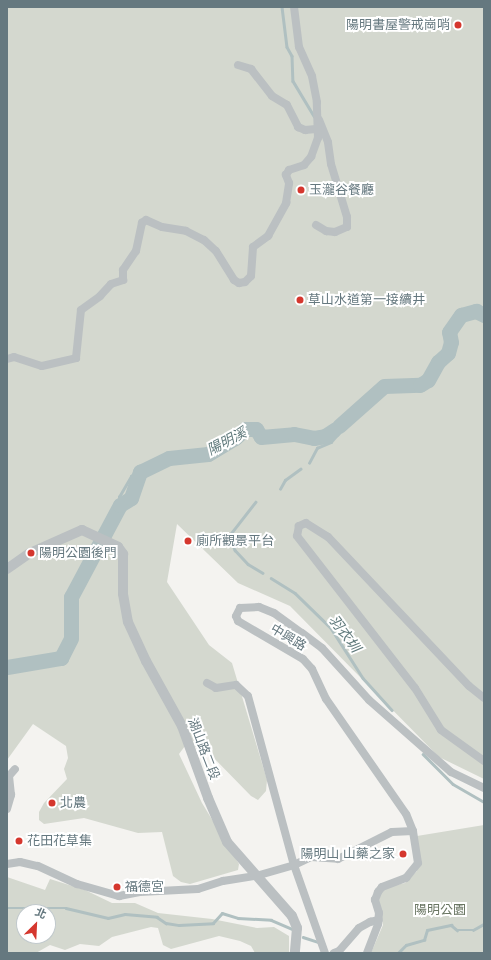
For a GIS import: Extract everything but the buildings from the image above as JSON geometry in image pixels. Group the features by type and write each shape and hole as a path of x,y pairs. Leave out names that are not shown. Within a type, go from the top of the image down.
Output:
{"street":[{"path":"294,7 299,47 312,76 319,120 328,142 331,164 347,217 347,227 335,232 326,231 316,225"},
{"path":"238,65 251,69 272,96 287,105 298,126 305,130 316,129"},
{"path":"7,360 14,357 42,366 76,358 81,310 100,296 110,284 123,280 123,270 136,251 142,223 146,220 162,227 186,231 204,240 216,251 234,280 245,282 251,276 253,248 268,236 286,203 289,183 286,175 289,170 304,165 314,151 318,138 316,129 319,120"},
{"path":"484,698 469,686 328,537 306,523 299,526 298,536 415,688 441,730 484,761"},
{"name":"湖山路二段","path":"7,569 30,553 82,530 112,542 123,554 124,594 128,622 146,661 182,726 208,798 227,842 292,916 296,928 295,953"},
{"name":"中興路","path":"379,920 375,900 378,892 382,887 406,878 418,863 413,831 406,814 326,699 312,670 303,660 238,621 236,616 240,608 247,606 264,609 302,633 322,648 369,700 451,772 484,788"},
{"path":"206,683 216,688 236,685 248,696 294,865 325,953"},
{"path":"7,809 11,795 9,776 15,769"},
{"path":"7,864 20,862 38,866 77,884 119,896 140,892 198,890 223,881 256,876 294,865 311,857 338,859 392,832 413,831"},
{"path":"334,953 340,951 359,928 370,922 379,920"},
{"path":"367,953 379,920"}],"green space":[{"path":"7,7 484,7 484,779 439,757 290,606 238,583 177,524 167,582 209,645 232,663 267,780 266,791 258,800 251,796 209,753 199,747 185,746 179,754 202,803 239,864 238,870 190,884 181,882 173,876 162,832 138,833 84,818 44,824 39,820 39,812 44,803 67,779 64,769 68,758 66,746 33,724 7,760"},
{"name":"陽明公園","path":"484,825 484,953 371,953 383,925 379,901 380,893 387,887 405,883 417,871 417,836"},
{"path":"7,877 45,890 50,879 85,890 112,903 135,903 158,913 212,919 257,928 274,927 289,936 289,953 255,953 251,946 240,941 219,936 171,949 163,945 158,928 151,927 112,937 99,946 80,944 65,950 50,945 36,953 7,953"}],"waterway":[{"path":"282,7 287,47 292,56 293,81 314,116"},
{"name":"陽明溪","path":"339,426 384,386 420,385 428,380 438,362 448,353 451,342 449,332 461,315 476,311 484,315"},
{"name":"羽衣圳","path":"309,463 317,448 331,442 342,429 344,421"},
{"name":"陽明溪","path":"7,667 61,658 71,638 71,597 120,505 131,498 140,472 169,458 208,454 235,438 245,429 256,429 261,437 294,434 314,438 325,436 334,430"},
{"name":"羽衣圳","path":"280,489 285,480 300,469"},
{"path":"120,505 119,497 131,476 140,472"},
{"name":"羽衣圳","path":"256,502 231,534 231,540 235,550 248,564 263,573"},
{"name":"羽衣圳","path":"271,578 295,593 331,628 363,678 392,710"},
{"name":"羽衣圳","path":"423,754 453,784 484,802"},
{"path":"7,908 66,908 108,918 125,914 157,917 166,923 179,925 213,923 222,913 238,918 271,920 292,929"},
{"path":"398,953 406,945 424,940 427,930 451,925 457,930 473,930 484,924"},
{"path":"303,937 318,942"}],"place":[{"name":"陽明書屋警戒崗哨","path":"458,25"},
{"name":"玉瀧谷餐廳","path":"301,190"},
{"name":"草山水道第一接續井","path":"300,300"},
{"name":"廁所觀景平台","path":"188,541"},
{"name":"陽明公園後門","path":"31,553"},
{"name":"北農","path":"52,803"},
{"name":"花田花草集","path":"19,841"},
{"name":"陽明山 山藥之家","path":"403,854"},
{"name":"福德宮","path":"117,887"}]}
